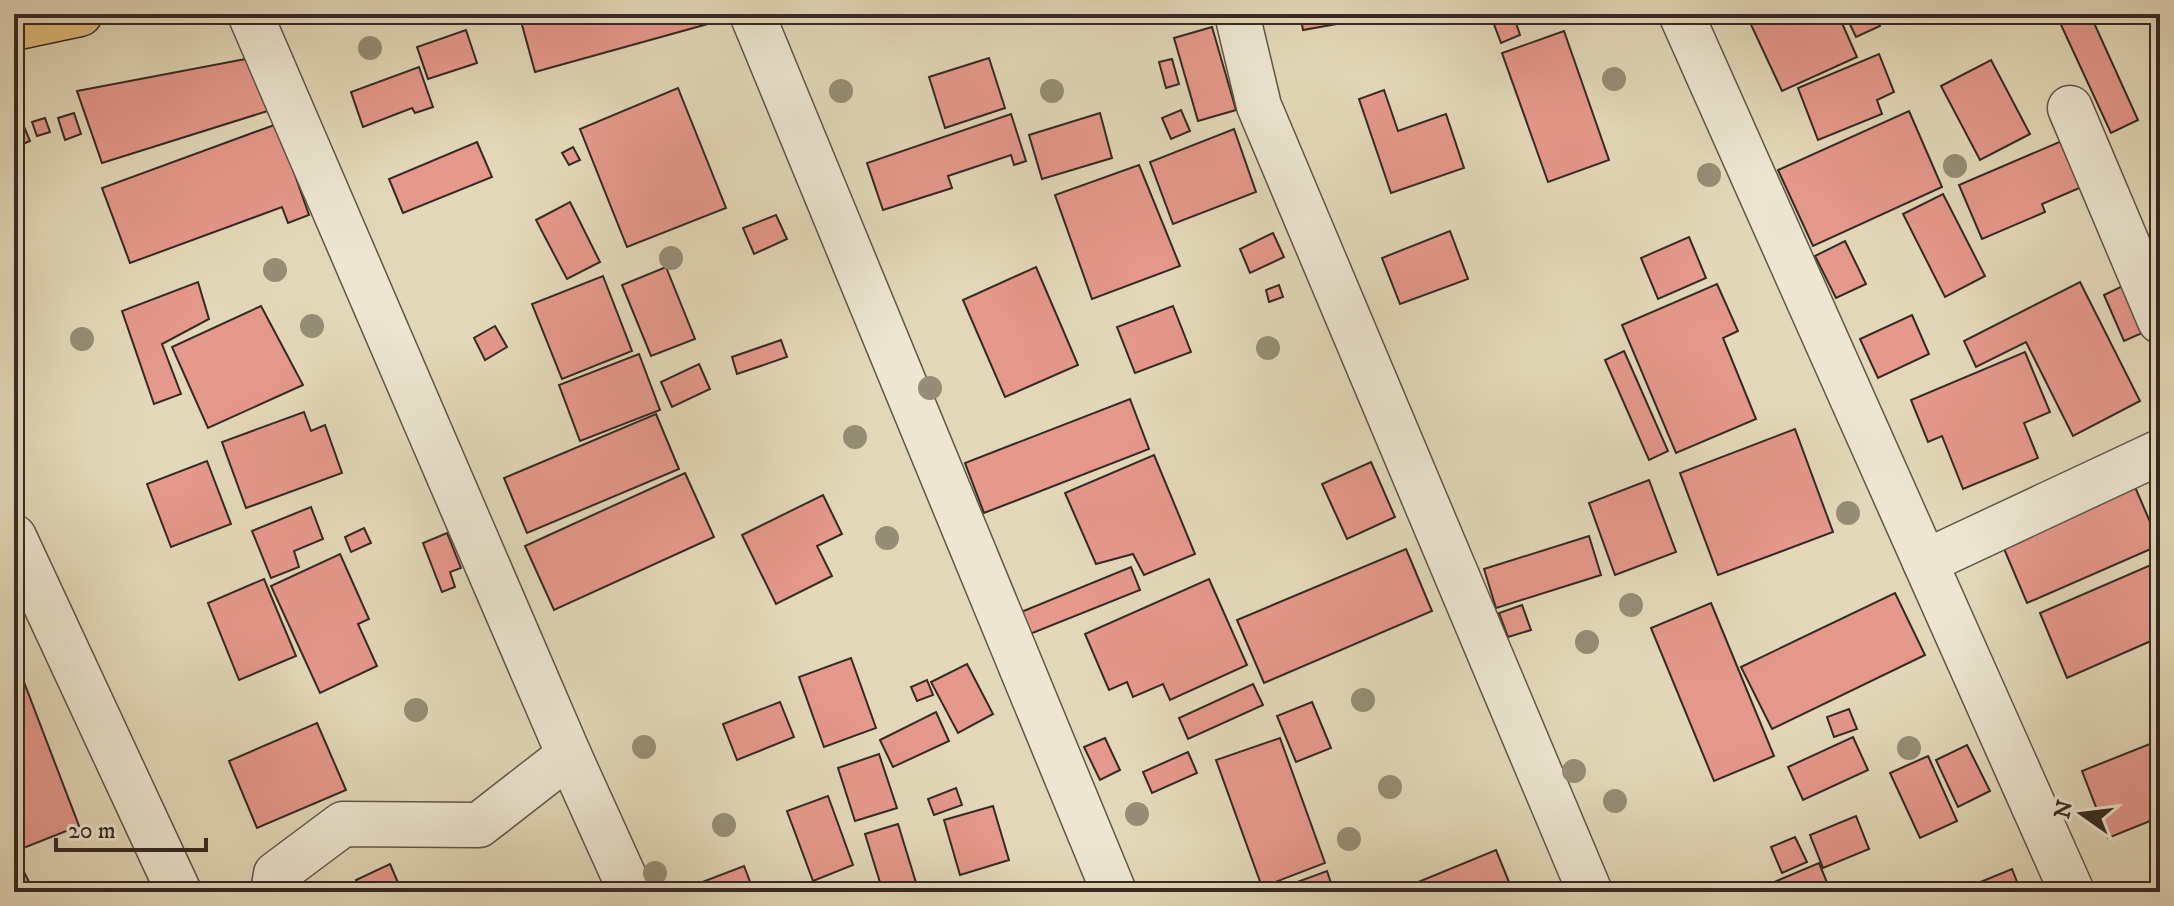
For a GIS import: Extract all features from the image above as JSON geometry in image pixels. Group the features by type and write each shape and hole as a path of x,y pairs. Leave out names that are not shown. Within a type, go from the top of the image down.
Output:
{"highway":[{"path":"14,28 80,14"}],"street":[{"path":"250,14 631,892"},
{"path":"752,14 1114,892"},
{"path":"1237,14 1259,106 1590,892"},
{"path":"1681,14 2072,892"},
{"path":"2070,108 2160,321"},
{"path":"1925,562 2160,452"},
{"path":"14,537 179,892"},
{"path":"273,892 276,874 343,824 479,825 569,755"}],"building":[{"path":"519,14 713,14 715,22 535,72"},
{"path":"1300,14 1364,14 1365,19 1303,30"},
{"path":"1513,14 1520,35 1501,43 1492,19"},
{"path":"1746,14 1838,14 1857,57 1782,91"},
{"path":"1845,14 1874,14 1880,26 1856,37"},
{"path":"2056,14 2090,14 2138,120 2111,133"},
{"path":"1212,27 1236,110 1198,121 1174,38"},
{"path":"466,30 477,63 428,79 417,47"},
{"path":"1564,31 1609,160 1548,182 1502,53"},
{"path":"1879,54 1894,92 1877,100 1882,114 1818,140 1798,88"},
{"path":"256,57 274,109 102,163 77,91"},
{"path":"989,58 1005,108 945,128 929,77"},
{"path":"1172,59 1179,84 1166,88 1159,62"},
{"path":"1991,60 2030,134 1980,160 1941,86"},
{"path":"419,67 433,107 415,113 412,108 363,127 351,92"},
{"path":"678,88 726,208 627,247 580,129"},
{"path":"1384,90 1398,131 1446,114 1464,168 1391,193 1359,99"},
{"path":"1181,110 1190,131 1171,139 1162,118"},
{"path":"1909,111 1942,187 1813,246 1778,170"},
{"path":"74,113 81,134 65,140 58,118"},
{"path":"1100,113 1112,158 1042,179 1029,135"},
{"path":"1011,114 1026,161 1014,165 1011,155 948,176 952,188 883,210 867,163"},
{"path":"45,118 50,132 37,136 32,122"},
{"path":"22,122 30,141 14,148 14,125"},
{"path":"277,124 309,215 288,223 282,207 130,263 102,188"},
{"path":"1234,129 1256,192 1173,224 1150,162"},
{"path":"2071,137 2091,183 2042,204 2045,212 1982,239 1959,185"},
{"path":"477,142 492,177 403,213 389,179"},
{"path":"573,147 580,160 569,165 562,153"},
{"path":"1139,165 1180,266 1092,299 1055,195"},
{"path":"1943,194 1985,276 1945,297 1903,214"},
{"path":"570,202 600,262 567,279 536,220"},
{"path":"776,215 787,239 754,254 743,228"},
{"path":"1450,231 1468,279 1400,304 1382,258"},
{"path":"1273,233 1284,257 1250,273 1240,249"},
{"path":"1689,237 1706,278 1658,299 1641,258"},
{"path":"1845,241 1866,284 1836,298 1815,256"},
{"path":"666,267 695,339 651,356 622,285"},
{"path":"1036,267 1078,365 1005,397 963,300"},
{"path":"603,276 632,351 562,379 532,304"},
{"path":"198,282 209,319 162,344 181,394 154,404 122,311"},
{"path":"2080,282 2140,401 2073,436 2026,342 1976,367 1964,341"},
{"path":"2129,283 2149,330 2124,341 2104,295"},
{"path":"1717,284 1738,331 1723,338 1756,419 1676,453 1622,325"},
{"path":"1279,285 1283,297 1269,302 1266,290"},
{"path":"261,306 303,385 208,428 172,347"},
{"path":"1173,306 1191,352 1135,373 1117,327"},
{"path":"1912,315 1929,354 1878,378 1860,339"},
{"path":"495,326 507,347 485,360 474,338"},
{"path":"781,340 787,357 737,374 732,357"},
{"path":"1624,351 1668,451 1649,460 1605,360"},
{"path":"2025,352 2050,412 2024,423 2038,458 1963,489 1942,436 1928,442 1911,400"},
{"path":"639,354 660,410 580,441 559,385"},
{"path":"699,364 710,389 672,407 661,382"},
{"path":"1130,399 1149,449 984,513 965,463"},
{"path":"304,412 311,431 325,425 342,473 246,508 222,442"},
{"path":"656,414 679,469 527,533 504,478"},
{"path":"1795,429 1833,532 1718,575 1680,473"},
{"path":"1154,455 1195,554 1144,575 1133,554 1096,564 1065,493"},
{"path":"207,461 231,524 171,547 147,484"},
{"path":"1371,462 1395,517 1347,539 1322,484"},
{"path":"685,473 714,537 554,610 525,546"},
{"path":"1649,480 1676,552 1615,575 1589,503"},
{"path":"2135,487 2160,545 2027,603 2002,544"},
{"path":"823,495 842,534 817,546 832,576 776,604 742,535"},
{"path":"311,507 323,539 294,551 299,567 271,578 252,531"},
{"path":"364,528 371,543 351,552 345,537"},
{"path":"447,533 461,568 450,572 455,587 442,592 423,543"},
{"path":"1589,536 1601,575 1496,608 1484,569"},
{"path":"1406,549 1432,611 1264,683 1237,620"},
{"path":"340,554 369,619 358,624 377,666 320,693 271,586"},
{"path":"2160,561 2160,637 2067,678 2040,613"},
{"path":"1131,567 1140,590 1030,634 1021,612"},
{"path":"264,579 296,656 239,680 208,603"},
{"path":"1209,579 1247,665 1170,700 1163,684 1133,697 1127,682 1109,690 1085,634"},
{"path":"1895,593 1925,655 1772,729 1741,667"},
{"path":"1711,603 1774,756 1714,781 1651,628"},
{"path":"1522,605 1531,630 1508,637 1499,613"},
{"path":"851,658 876,728 824,747 799,677"},
{"path":"967,664 993,714 958,733 931,682"},
{"path":"19,669 79,826 21,849 14,831 14,671"},
{"path":"927,680 933,695 917,701 911,687"},
{"path":"1253,684 1263,705 1188,739 1179,718"},
{"path":"780,702 794,737 737,760 723,724"},
{"path":"1312,702 1331,748 1296,762 1277,716"},
{"path":"1849,709 1857,729 1834,737 1827,717"},
{"path":"936,712 949,741 893,767 880,740"},
{"path":"317,723 346,790 257,828 229,761"},
{"path":"1853,737 1868,770 1803,800 1788,767"},
{"path":"1105,738 1120,770 1100,780 1084,747"},
{"path":"1280,738 1325,863 1262,887 1216,760"},
{"path":"2160,740 2160,817 2108,838 2082,771"},
{"path":"1967,745 1990,791 1958,807 1936,760"},
{"path":"1188,752 1197,773 1152,793 1143,772"},
{"path":"879,754 897,808 855,821 838,768"},
{"path":"1928,756 1957,821 1920,838 1890,773"},
{"path":"956,788 962,805 934,815 928,799"},
{"path":"828,796 853,865 813,881 787,811"},
{"path":"993,806 1009,860 960,875 944,820"},
{"path":"1856,816 1869,849 1823,868 1810,835"},
{"path":"898,824 917,886 900,892 883,892 865,834"},
{"path":"1795,837 1807,862 1782,873 1771,847"},
{"path":"1496,850 1513,892 1394,892"},
{"path":"1819,863 1831,892 1770,892 1767,885"},
{"path":"390,864 402,892 361,892 356,880"},
{"path":"21,866 34,892 14,892 14,869"},
{"path":"744,866 754,892 691,892 689,887"},
{"path":"2012,869 2021,892 1956,892"},
{"path":"1327,871 1334,892 1270,892"}]}
